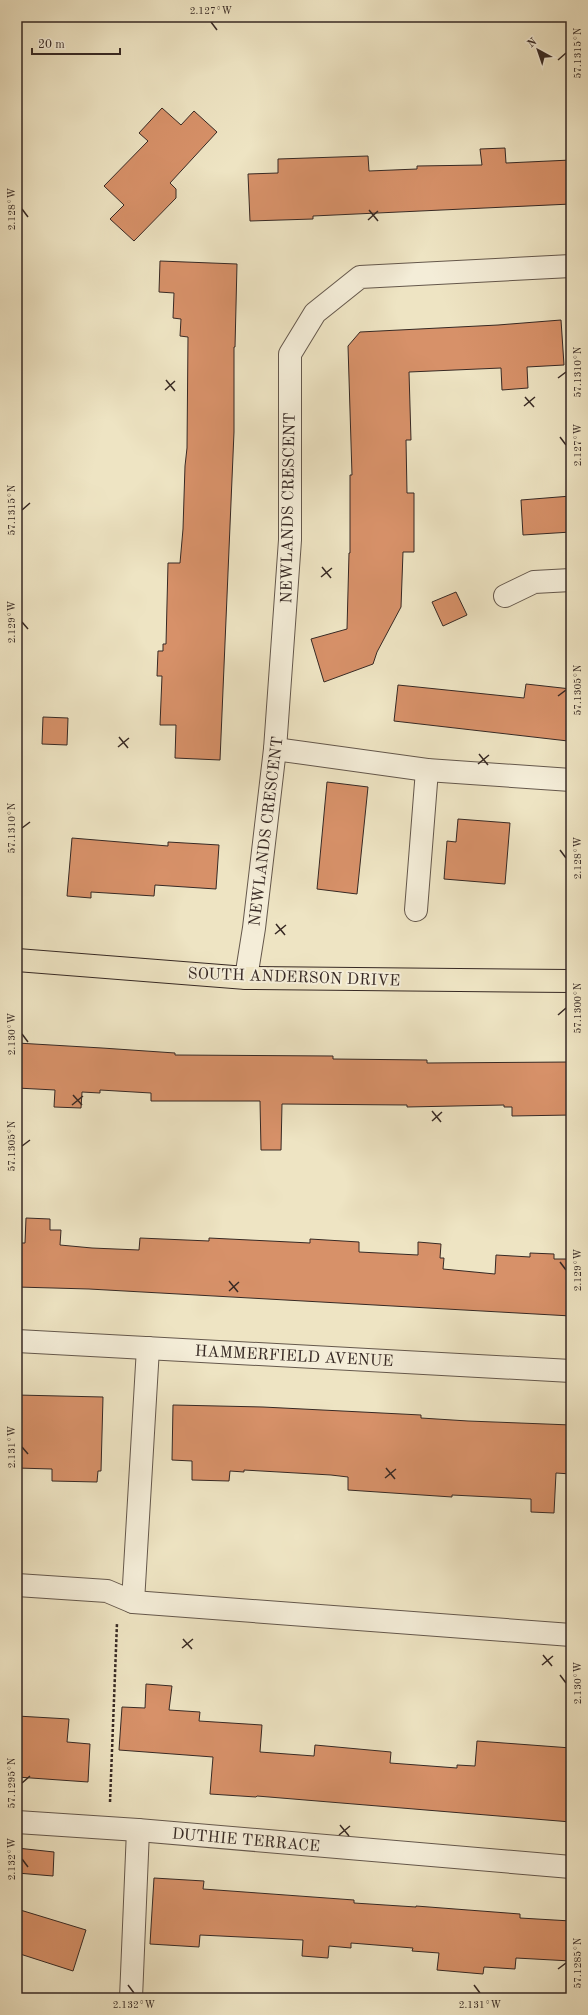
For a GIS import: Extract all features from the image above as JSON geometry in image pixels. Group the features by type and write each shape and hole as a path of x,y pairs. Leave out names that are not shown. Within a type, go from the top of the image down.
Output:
{"main road":[{"name":"SOUTH ANDERSON DRIVE","path":"17,960 246,978 571,982"}],"street":[{"name":"NEWLANDS CRESCENT","path":"246,978 254,928 275,749 290,540 290,354 315,313 360,277 571,266"},
{"path":"505,596 534,582 571,580"},
{"path":"275,749 428,770 571,780"},
{"path":"416,910 428,770"},
{"name":"HAMMERFIELD AVENUE","path":"17,1341 571,1371"},
{"path":"126,1599 148,1348"},
{"path":"17,1585 107,1592 126,1599 571,1635"},
{"name":"DUTHIE TERRACE","path":"17,1822 138,1830 571,1867"},
{"path":"131,1998 138,1830"}],"path":[{"path":"108,1828 126,1599"}],"building":[{"path":"162,108 181,125 194,111 217,132 170,183 176,189 176,198 134,241 110,219 124,205 104,186 148,141 139,133"},
{"path":"505,148 506,163 571,160 571,204 313,216 313,219 250,221 248,174 278,173 278,159 368,156 369,171 417,169 417,166 482,165 480,149"},
{"path":"160,261 237,264 234,347 234,432 220,760 175,758 176,725 160,725 162,676 157,676 158,651 163,651 163,644 166,644 168,563 180,563 183,529 187,448 188,337 180,336 181,319 173,318 174,293 159,292"},
{"path":"561,320 564,365 527,367 528,388 502,390 501,368 409,372 411,440 406,440 407,493 414,493 414,552 403,552 401,607 377,652 373,664 324,682 311,639 347,629 350,553 350,475 352,475 348,346 360,332 498,325"},
{"path":"571,496 571,532 523,535 521,500"},
{"path":"456,592 467,615 443,626 432,602"},
{"path":"526,684 571,689 568,741 394,721 398,685 524,698"},
{"path":"43,717 68,718 67,745 42,744"},
{"path":"327,782 368,787 357,894 317,889"},
{"path":"458,819 510,823 505,884 444,879 447,841 456,842"},
{"path":"72,838 168,846 168,842 219,845 216,889 155,885 154,896 91,892 91,898 67,896"},
{"path":"17,1043 175,1053 175,1055 333,1056 333,1059 427,1060 427,1063 571,1062 571,1115 512,1116 512,1107 504,1107 504,1105 407,1107 407,1105 282,1104 281,1150 261,1150 260,1101 151,1101 151,1093 100,1090 100,1093 82,1092 81,1108 54,1107 55,1090 17,1088"},
{"path":"26,1218 50,1219 50,1230 61,1230 60,1245 92,1248 139,1250 140,1238 209,1241 209,1238 310,1243 310,1239 359,1242 359,1252 418,1255 418,1242 441,1244 440,1258 444,1258 443,1269 495,1274 496,1255 530,1257 530,1253 554,1254 554,1259 571,1259 571,1316 89,1289 17,1287 17,1243 25,1243"},
{"path":"17,1395 103,1397 101,1471 98,1471 97,1482 52,1481 52,1469 17,1468"},
{"path":"173,1405 263,1407 421,1415 421,1418 468,1421 571,1425 571,1474 556,1473 554,1513 531,1512 531,1499 452,1495 452,1497 348,1490 348,1477 331,1475 244,1470 244,1472 230,1471 229,1481 192,1480 192,1461 172,1460"},
{"path":"146,1684 172,1686 169,1710 200,1712 199,1721 262,1725 260,1752 314,1756 315,1745 391,1752 390,1763 457,1768 457,1765 475,1766 477,1741 571,1748 571,1822 257,1796 210,1794 213,1757 119,1750 122,1707 145,1708"},
{"path":"17,1716 69,1719 67,1742 90,1744 88,1782 17,1777"},
{"path":"17,1848 54,1852 53,1876 17,1873"},
{"path":"154,1878 204,1881 203,1889 354,1900 354,1903 520,1914 520,1918 571,1921 571,1961 516,1958 515,1969 484,1967 483,1974 437,1970 439,1953 412,1951 413,1948 351,1943 351,1948 329,1946 328,1958 302,1956 303,1940 200,1935 199,1947 150,1944"},
{"path":"17,1909 86,1930 73,1971 17,1953"}]}
